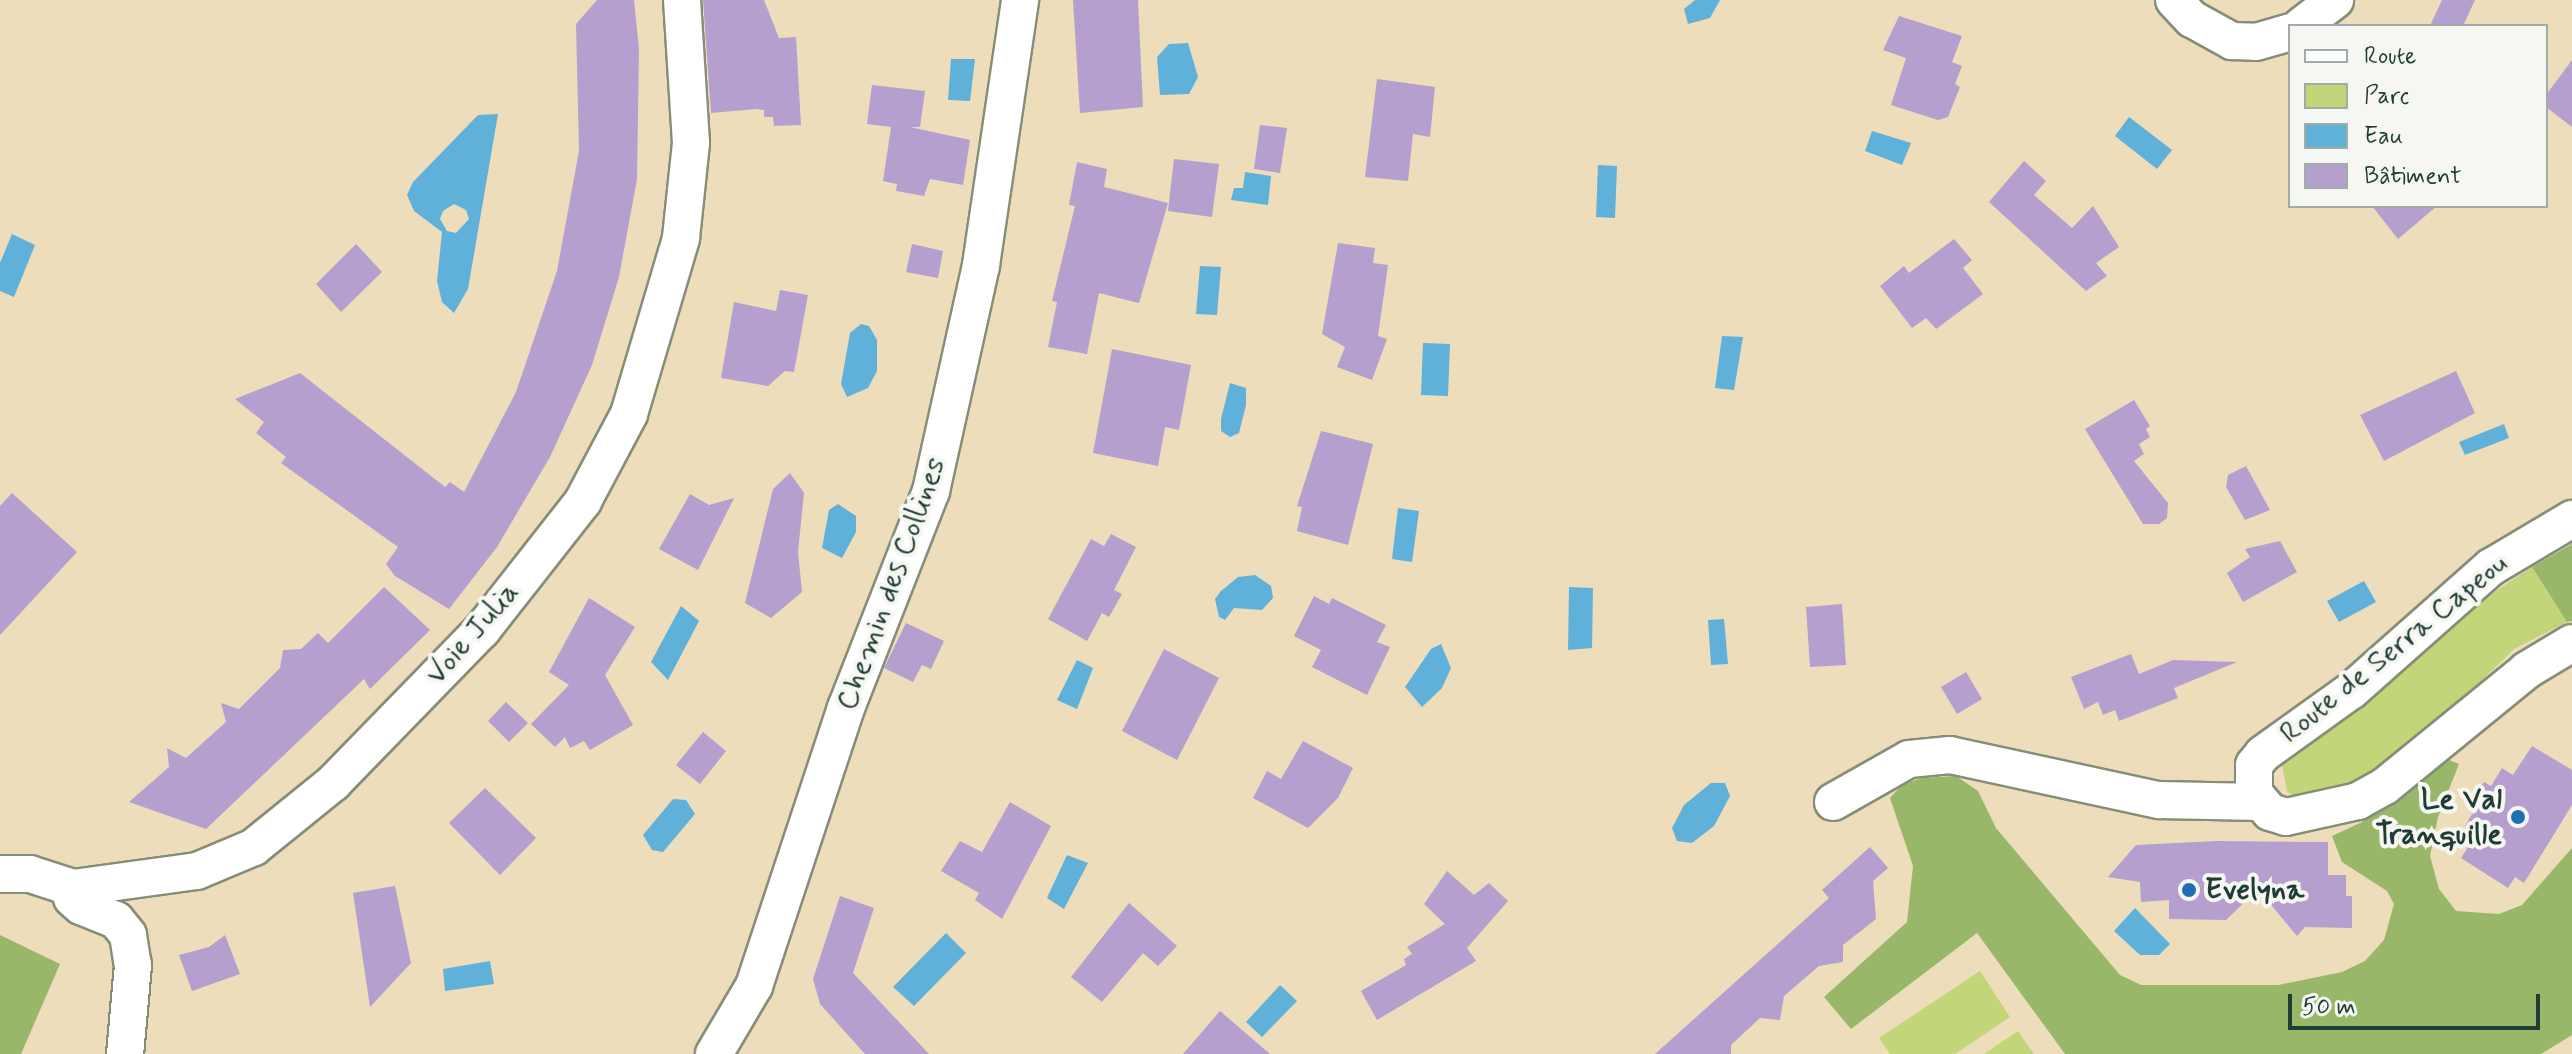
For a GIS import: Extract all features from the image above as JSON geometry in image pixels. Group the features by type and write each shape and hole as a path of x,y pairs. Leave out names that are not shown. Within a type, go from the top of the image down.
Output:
{"street":[{"name":"Voie Julia","path":"73,888 197,871 254,847 333,783 482,630 583,501 629,414 681,238 691,143 682,0"},
{"name":"Chemin des Collines","path":"714,1054 754,986 846,708 931,491 981,265 1020,0"},
{"path":"2174,0 2192,19 2232,41 2256,42 2288,33"},
{"path":"2304,24 2335,0"},
{"name":"Route de Serra Capeou","path":"2260,802 2251,780 2263,754 2352,690 2491,567 2572,519"},
{"path":"1833,802 1909,759 1950,755 2159,800 2260,802 2286,817 2358,801 2385,786 2527,670 2572,643"},
{"path":"0,874 30,874 73,888 72,898 81,906 116,920 128,935 133,965 125,1054"}],"green space":[{"path":"2572,544 2572,621 2567,622 2532,567"},
{"path":"2532,567 2567,622 2514,649 2422,739 2384,768 2333,794 2296,798 2287,791 2282,765 2369,700 2448,623"},
{"path":"2449,760 2459,764 2438,817 2430,856 2439,889 2456,911 2499,914 2522,905 2572,848 2572,1035 2541,1054 2065,1054 1977,933 1851,1029 1824,997 1907,922 1913,866 1890,798 1901,786 1921,778 1956,776 1978,791 1996,828 2120,975 2141,985 2278,985 2342,972 2365,961 2384,940 2394,904 2387,891 2342,862 2332,836 2362,822"},
{"path":"0,935 60,964 21,1054 0,1054"},
{"path":"1980,971 2010,1017 1955,1054 1890,1054 1879,1038"},
{"path":"2018,1031 2034,1054 1984,1054"}],"water":[{"path":"1695,0 1720,0 1710,18 1688,24 1684,9"},
{"path":"1188,43 1198,77 1189,94 1160,95 1157,57 1169,44"},
{"path":"951,59 975,59 970,101 948,100"},
{"path":"498,114 468,289 454,313 442,302 437,281 442,232 414,211 407,195 413,182 478,115","holes":["454,204 466,210 469,219 456,233 447,231 440,219 443,211"]},
{"path":"2129,117 2172,150 2157,169 2115,136"},
{"path":"1872,131 1911,143 1902,165 1865,151"},
{"path":"1598,165 1617,166 1615,218 1596,217"},
{"path":"1245,172 1271,176 1268,205 1231,200 1234,188 1243,188"},
{"path":"12,234 35,245 14,297 0,291 0,263"},
{"path":"1200,266 1221,267 1217,315 1196,314"},
{"path":"861,324 869,326 877,340 877,371 868,388 847,397 841,384 850,333"},
{"path":"1722,336 1743,337 1734,390 1715,388"},
{"path":"1423,343 1450,344 1448,396 1421,395"},
{"path":"1230,383 1246,388 1246,405 1239,433 1230,437 1221,431 1221,419"},
{"path":"2504,424 2509,438 2465,455 2459,442"},
{"path":"838,504 856,516 856,532 842,558 822,548 829,510"},
{"path":"1398,508 1419,511 1412,562 1392,559"},
{"path":"1255,575 1271,586 1273,598 1262,610 1234,608 1225,620 1219,617 1215,599 1221,591 1238,577"},
{"path":"2364,581 2376,602 2339,622 2327,601"},
{"path":"1569,587 1593,588 1592,648 1568,650"},
{"path":"681,606 699,621 668,680 651,662"},
{"path":"1724,619 1728,664 1711,665 1708,620"},
{"path":"1441,644 1451,668 1442,688 1422,707 1405,687 1431,649"},
{"path":"1077,660 1093,668 1077,709 1057,700"},
{"path":"1711,783 1725,783 1730,796 1714,826 1692,843 1677,841 1672,828 1684,805"},
{"path":"673,799 686,800 695,814 663,852 652,850 643,835"},
{"path":"1067,855 1088,863 1064,909 1047,898"},
{"path":"2135,908 2170,944 2159,955 2140,955 2114,931"},
{"path":"946,933 966,953 914,1006 893,987"},
{"path":"490,961 494,984 445,991 443,969"},
{"path":"1280,985 1297,1001 1262,1037 1246,1022"}],"building":[{"path":"597,0 634,0 639,49 637,179 619,277 592,365 550,457 497,547 449,609 395,576 386,564 398,547 281,463 286,457 256,433 264,422 235,399 300,373 445,487 450,482 464,492 516,392 557,271 579,151 576,24"},
{"path":"703,0 764,0 779,38 796,37 801,125 774,126 773,117 764,117 764,110 757,109 711,113"},
{"path":"1073,0 1138,0 1143,107 1080,113"},
{"path":"2442,0 2475,0 2464,24 2431,24"},
{"path":"1899,16 1962,36 1952,62 1962,66 1955,84 1960,87 1948,117 1938,120 1891,105 1906,58 1883,50"},
{"path":"2572,60 2572,127 2548,109 2548,92"},
{"path":"1377,79 1435,87 1430,137 1413,134 1408,181 1365,177"},
{"path":"872,85 925,91 920,127 910,127 970,140 963,185 930,179 924,196 896,191 897,184 883,181 891,127 867,124"},
{"path":"1260,125 1287,128 1280,173 1254,169"},
{"path":"1174,159 1219,164 1212,217 1168,211"},
{"path":"2024,161 2046,181 2034,195 2072,228 2093,206 2119,247 2096,263 2107,276 2086,291 1989,202"},
{"path":"1077,162 1107,169 1104,187 1168,203 1139,303 1099,293 1087,354 1048,347 1057,302 1052,301 1075,206 1069,205"},
{"path":"2374,208 2435,208 2398,239"},
{"path":"1954,239 1972,260 1963,268 1983,294 1936,329 1926,318 1912,328 1880,286 1904,266 1909,273"},
{"path":"1338,243 1375,248 1373,263 1388,265 1378,336 1387,339 1372,380 1337,367 1345,347 1322,334"},
{"path":"356,244 382,272 341,312 316,284"},
{"path":"912,244 943,251 938,278 906,272"},
{"path":"780,290 808,295 794,372 785,371 768,386 721,378 734,302 776,311"},
{"path":"1112,349 1191,365 1179,430 1165,427 1158,466 1093,453"},
{"path":"2456,371 2475,413 2384,461 2360,415"},
{"path":"2134,400 2150,426 2146,429 2150,437 2139,444 2144,454 2134,461 2168,503 2167,518 2159,524 2143,524 2085,429"},
{"path":"1321,431 1373,444 1348,545 1297,531 1302,507 1297,506"},
{"path":"2246,466 2270,510 2245,520 2226,487 2228,475"},
{"path":"790,473 804,493 798,552 802,592 771,618 745,603 773,489"},
{"path":"12,493 77,552 0,635 0,506"},
{"path":"690,494 709,505 734,498 698,570 659,549"},
{"path":"1111,534 1136,547 1114,590 1122,594 1109,617 1102,613 1087,641 1048,619 1091,539 1104,546"},
{"path":"2280,541 2297,572 2243,602 2227,573 2250,557 2245,549"},
{"path":"384,587 430,630 370,689 364,679 206,829 129,802 169,767 167,748 186,758 226,722 221,703 239,709 280,668 283,650 301,649 318,633 328,643"},
{"path":"1314,596 1329,604 1332,598 1386,625 1377,642 1390,647 1367,695 1312,667 1321,650 1294,636"},
{"path":"589,598 635,627 605,675 633,725 590,750 584,741 570,748 565,737 555,747 531,724 569,685 549,672"},
{"path":"1842,604 1846,665 1810,667 1806,607"},
{"path":"906,623 944,641 931,669 922,665 913,682 884,668"},
{"path":"1164,649 1219,678 1177,760 1122,731"},
{"path":"2131,654 2139,674 2173,660 2237,662 2174,688 2178,698 2119,721 2115,710 2103,715 2098,702 2084,709 2071,677"},
{"path":"1966,672 1982,699 1957,714 1941,687"},
{"path":"506,702 528,723 509,742 488,721"},
{"path":"703,732 726,751 700,784 676,765"},
{"path":"1303,741 1353,768 1338,798 1308,828 1253,798 1267,771 1281,779"},
{"name":"Le Val Tranquille","path":"2532,746 2572,770 2572,805 2524,883 2515,877 2508,888 2461,858 2477,833 2465,826 2476,807 2469,804 2484,782 2491,786 2502,768 2513,775"},
{"path":"485,788 536,838 500,875 449,823"},
{"path":"1010,802 1051,826 1002,919 975,900 979,893 941,871 960,841 982,852"},
{"name":"Evelyna","path":"2216,841 2328,842 2328,875 2346,875 2346,896 2352,896 2352,928 2305,927 2297,936 2258,889 2226,920 2169,919 2169,900 2141,902 2140,882 2108,877 2136,845"},
{"path":"1870,847 1888,868 1873,881 1876,919 1843,945 1843,962 1819,966 1784,996 1780,1020 1760,1018 1731,1045 1731,1054 1655,1054 1829,898 1822,890"},
{"path":"1447,871 1474,895 1489,883 1508,901 1467,948 1476,961 1377,1020 1361,991 1406,965 1404,959 1412,954 1407,947 1445,924 1424,904"},
{"path":"395,886 411,963 370,1007 353,893"},
{"path":"840,896 874,908 853,973 929,1054 865,1054 820,1004 813,979"},
{"path":"1129,903 1177,946 1158,966 1143,953 1102,1002 1071,977"},
{"path":"225,935 240,974 192,991 179,955 209,947"},
{"path":"1220,1011 1270,1054 1183,1054"}],"place":[{"name":"Le Val Tranquille","path":"2518,817"},
{"name":"Evelyna","path":"2189,890"}]}
